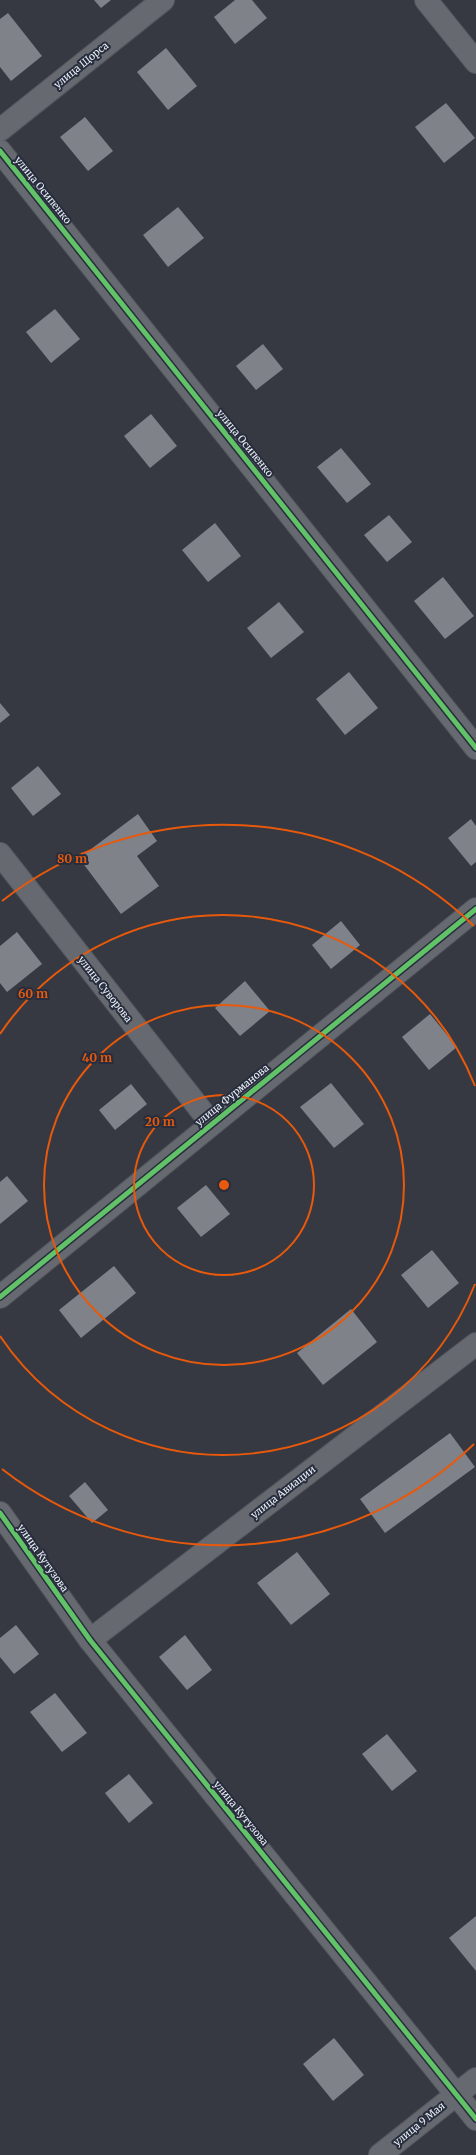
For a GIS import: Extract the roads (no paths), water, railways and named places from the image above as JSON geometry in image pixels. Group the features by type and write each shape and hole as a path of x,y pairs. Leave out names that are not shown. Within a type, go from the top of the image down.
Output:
{"street":[{"name":"улица Щорса","path":"0,130 163,0"},
{"path":"426,0 476,62"},
{"name":"улица Осипенко","path":"0,150 476,748"},
{"name":"улица Суворова","path":"0,854 211,1123"},
{"name":"улица Фурманова","path":"0,1297 211,1123 476,909"},
{"name":"улица Авиации","path":"90,1640 476,1344"},
{"name":"улица Кутузова","path":"0,1513 90,1640 476,2119"},
{"name":"улица 9 Мая","path":"380,2155 476,2079"}]}
